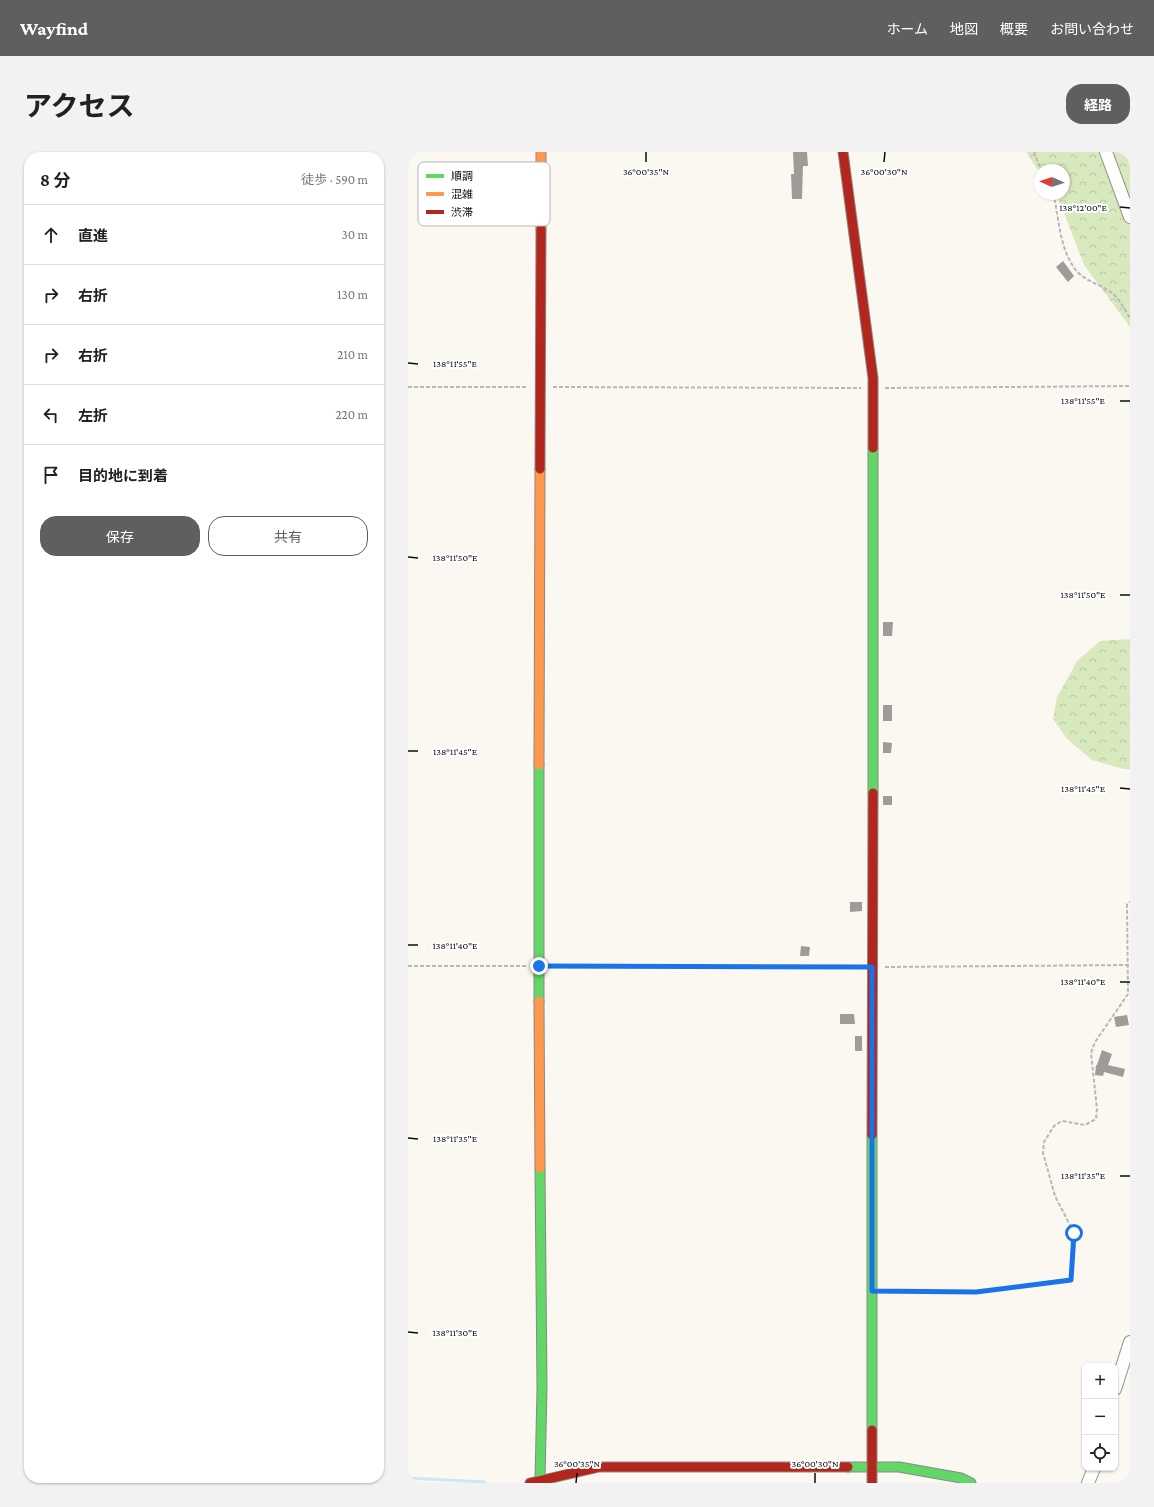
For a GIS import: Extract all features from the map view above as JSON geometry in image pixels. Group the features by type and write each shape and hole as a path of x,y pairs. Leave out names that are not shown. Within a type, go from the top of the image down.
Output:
{"street":[{"path":"843,152 873,378 872,1483"},
{"path":"1106,152 1130,216"},
{"path":"541,226 539,966 542,1388 536,1482 599,1467 899,1467 961,1478 971,1483"},
{"path":"1118,1380 1130,1342"},
{"path":"1088,1483 1093,1471"}],"path":[{"path":"1034,152 1039,164"},
{"path":"1055,200 1064,250 1076,270 1086,279 1112,292 1130,318"},
{"path":"408,387 873,388 1130,386"},
{"path":"872,1291 976,1292 1071,1280 1074,1233 1055,1196 1043,1153 1044,1142 1054,1126 1062,1121 1085,1125 1096,1119 1097,1109 1091,1052 1095,1042 1128,994 1129,965 1127,904 1130,902"},
{"path":"408,966 872,967 1129,965"}],"green space":[{"path":"1026,152 1130,152 1130,327 1084,265 1058,200 1070,200 1070,164 1034,164"},
{"path":"1129,639 1130,769 1123,769 1092,760 1067,739 1053,719 1057,697 1077,661 1100,641"}],"building":[{"path":"793,152 807,152 808,166 803,166 802,199 792,199 791,174 794,174"},
{"path":"1063,261 1074,276 1068,282 1056,267"},
{"path":"883,622 893,622 892,636 883,636"},
{"path":"883,705 892,705 892,721 883,721"},
{"path":"883,742 892,743 891,753 883,753"},
{"path":"883,796 892,796 892,805 883,805"},
{"path":"850,902 862,902 862,911 850,912"},
{"path":"801,946 810,947 809,956 800,956"},
{"path":"840,1014 854,1014 855,1024 840,1024"},
{"path":"1127,1015 1129,1025 1116,1027 1114,1017"},
{"path":"855,1036 862,1036 862,1051 855,1051"},
{"path":"1102,1050 1112,1054 1108,1065 1125,1069 1123,1077 1104,1072 1103,1076 1095,1075 1096,1065"}],"waterway":[{"path":"408,1478 485,1482"}],"traffic: fast":[{"path":"873,448 873,793"},
{"path":"539,765 539,1001"},
{"path":"872,1135 872,1430"},
{"path":"540,1168 542,1388 540,1480"},
{"path":"848,1467 899,1467 961,1478 971,1483"}],"traffic: slow":[{"path":"541,152 541,162"},
{"path":"539,765 540,469"},
{"path":"539,1001 540,1168"}],"traffic: jam":[{"path":"843,152 873,378 873,448"},
{"path":"540,469 541,229"},
{"path":"872,1135 873,793"},
{"path":"872,1430 872,1483"},
{"path":"530,1483 599,1467 848,1467"}],"route":[{"path":"539,966 872,967 872,1291 976,1292 1071,1280 1074,1233"}]}
